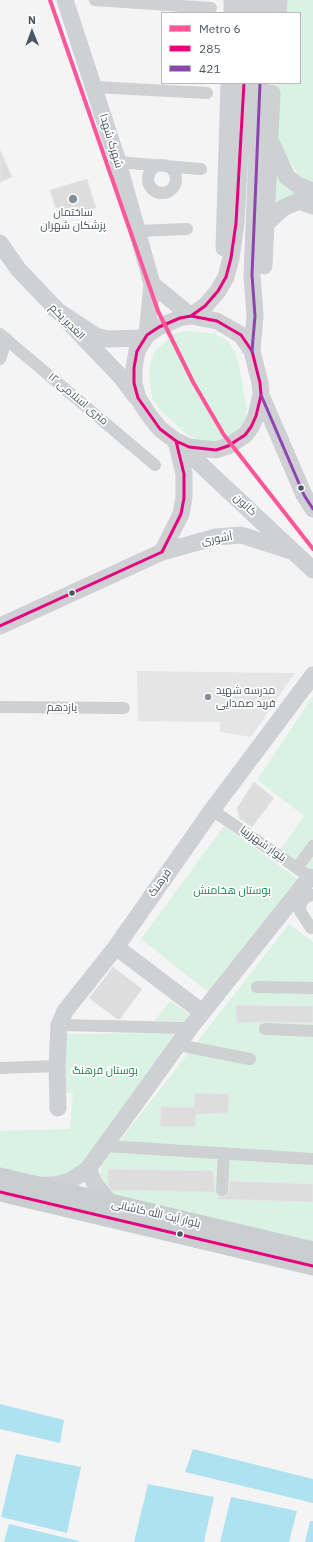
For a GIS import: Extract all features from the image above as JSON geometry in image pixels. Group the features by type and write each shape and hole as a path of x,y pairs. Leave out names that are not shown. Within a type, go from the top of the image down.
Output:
{"main road":[{"name":"بلوار آیت الله کاشانی","path":"0,1177 313,1251"},
{"name":"بلوار آیت الله کاشانی","path":"0,1192 313,1266"}],"street":[{"name":"شهرک شهدا","path":"65,0 118,162 152,284"},
{"path":"95,0 211,8"},
{"path":"232,0 232,12"},
{"path":"248,12 249,0"},
{"path":"264,12 265,0"},
{"path":"278,0 278,12"},
{"path":"218,291 224,262 224,200 229,84"},
{"path":"191,316 204,306 218,291 226,278 232,258 244,84"},
{"path":"255,316 252,275 260,84"},
{"path":"272,84 264,271 255,316 252,351 260,384 261,395 304,495 313,508"},
{"path":"94,87 206,93"},
{"path":"270,137 287,177 299,186 313,191"},
{"path":"118,162 201,169"},
{"path":"267,223 283,208 299,201 313,206"},
{"path":"137,231 188,229"},
{"name":"الغدیر یکم","path":"0,243 18,269 121,377 138,398"},
{"path":"152,284 191,316"},
{"path":"152,284 147,335 134,359 134,383 138,398 148,414 160,428 176,441 189,447 203,450 216,450 228,446 245,435 256,416 261,395"},
{"path":"55,309 96,336 107,339 139,338 180,318 191,316 204,317 226,324 241,334 252,351"},
{"path":"0,358 3,336"},
{"name":"۱۲ متری اسلامی","path":"3,336 155,465"},
{"path":"162,552 181,514 184,498 184,474 176,441"},
{"name":"کانون","path":"176,441 313,570"},
{"name":"آشوری","path":"0,626 162,552 216,537 241,535 294,552"},
{"name":"فرهنگ","path":"58,1108 57,1066 59,1025 65,1011 116,947 212,810 313,675"},
{"name":"یازدهم","path":"0,707 124,708"},
{"name":"بلوار شهرزیبا","path":"212,810 307,875"},
{"path":"33,1185 55,1185 70,1181 88,1169 202,1012 285,909 307,875 313,846"},
{"path":"312,929 300,911 302,902 307,896 313,895"},
{"path":"285,909 312,929"},
{"path":"116,947 202,1012"},
{"path":"257,987 313,988"},
{"path":"59,1025 190,1028"},
{"path":"264,1030 313,1031"},
{"path":"178,1045 250,1059"},
{"path":"0,1068 57,1066"},
{"path":"105,1146 313,1159"},
{"path":"222,1190 224,1153"},
{"path":"88,1169 95,1184 110,1203"}],"shaded area":[{"name":"مدرسه شهید فرید صمدایی","path":"137,671 295,673 251,737 220,732 220,722 138,721"}],"green space":[{"path":"283,0 313,0 313,188 305,185 276,141 274,128 277,84 301,84 301,12 282,12"},
{"path":"273,167 299,190 271,216"},
{"path":"188,331 215,334 228,341 235,352 239,365 247,411 244,425 236,433 218,441 199,441 184,432 162,412 152,398 149,374 155,351 175,333"},
{"path":"313,696 313,874 281,849 304,816 257,780"},
{"name":"بوستان هخامنش","path":"224,826 298,879 209,993 141,939"},
{"path":"289,924 313,942 313,1244 114,1197 101,1176 101,1165"},
{"path":"170,1001 189,1014 185,1021 154,1021"},
{"name":"بوستان فرهنگ","path":"172,1033 175,1039 81,1167 49,1180 0,1171 0,1131 70,1129 73,1093 64,1093 65,1034"}],"water":[{"path":"0,1404 64,1420 60,1443 0,1429"},
{"path":"193,1449 313,1479 313,1503 185,1472"},
{"path":"16,1454 81,1467 67,1533 1,1517"},
{"path":"148,1484 214,1497 204,1542 134,1542"},
{"path":"231,1497 297,1511 289,1542 220,1542"},
{"path":"310,1521 313,1521 313,1542 305,1542"},
{"path":"9,1524 79,1541 4,1542"}],"building":[{"path":"0,150 12,177 0,182"},
{"name":"ساختمان پزشکان شهران","path":"87,179 96,208 59,219 50,190"},
{"path":"254,782 274,798 252,827 240,819 237,808"},
{"path":"113,967 142,989 120,1019 117,1019 89,998"},
{"path":"236,1005 313,1006 313,1023 237,1023"},
{"path":"195,1093 229,1094 228,1113 196,1114 195,1127 160,1127 161,1107 194,1107"},
{"path":"108,1169 213,1171 215,1192 112,1190 108,1184"},
{"path":"230,1181 313,1184 313,1202 218,1199 218,1196 222,1197 228,1194"}],"metro line":[{"name":"6","path":"50,0 158,311 193,382 224,435 313,549"}],"transit line":[{"name":"285","path":"191,316 205,306 218,291 226,277 231,258 236,223 244,84"},
{"name":"421","path":"252,351 255,316 252,275 260,84"},
{"name":"285","path":"191,316 217,321 241,335 252,351 260,383 261,395 256,416 251,427 245,435 228,446 216,450 189,447 176,441 160,429 138,398 134,383 134,368 137,351 147,335 159,327 180,318 191,316"},
{"name":"421","path":"261,395 304,495 313,509"},
{"name":"285","path":"0,626 162,552 181,514 184,498 184,474 176,441"},
{"name":"285","path":"0,1192 313,1266"}],"place":[{"name":"ساختمان پزشکان شهران","path":"73,199"},
{"name":"مدرسه شهید فرید صمدایی","path":"208,697"}]}
